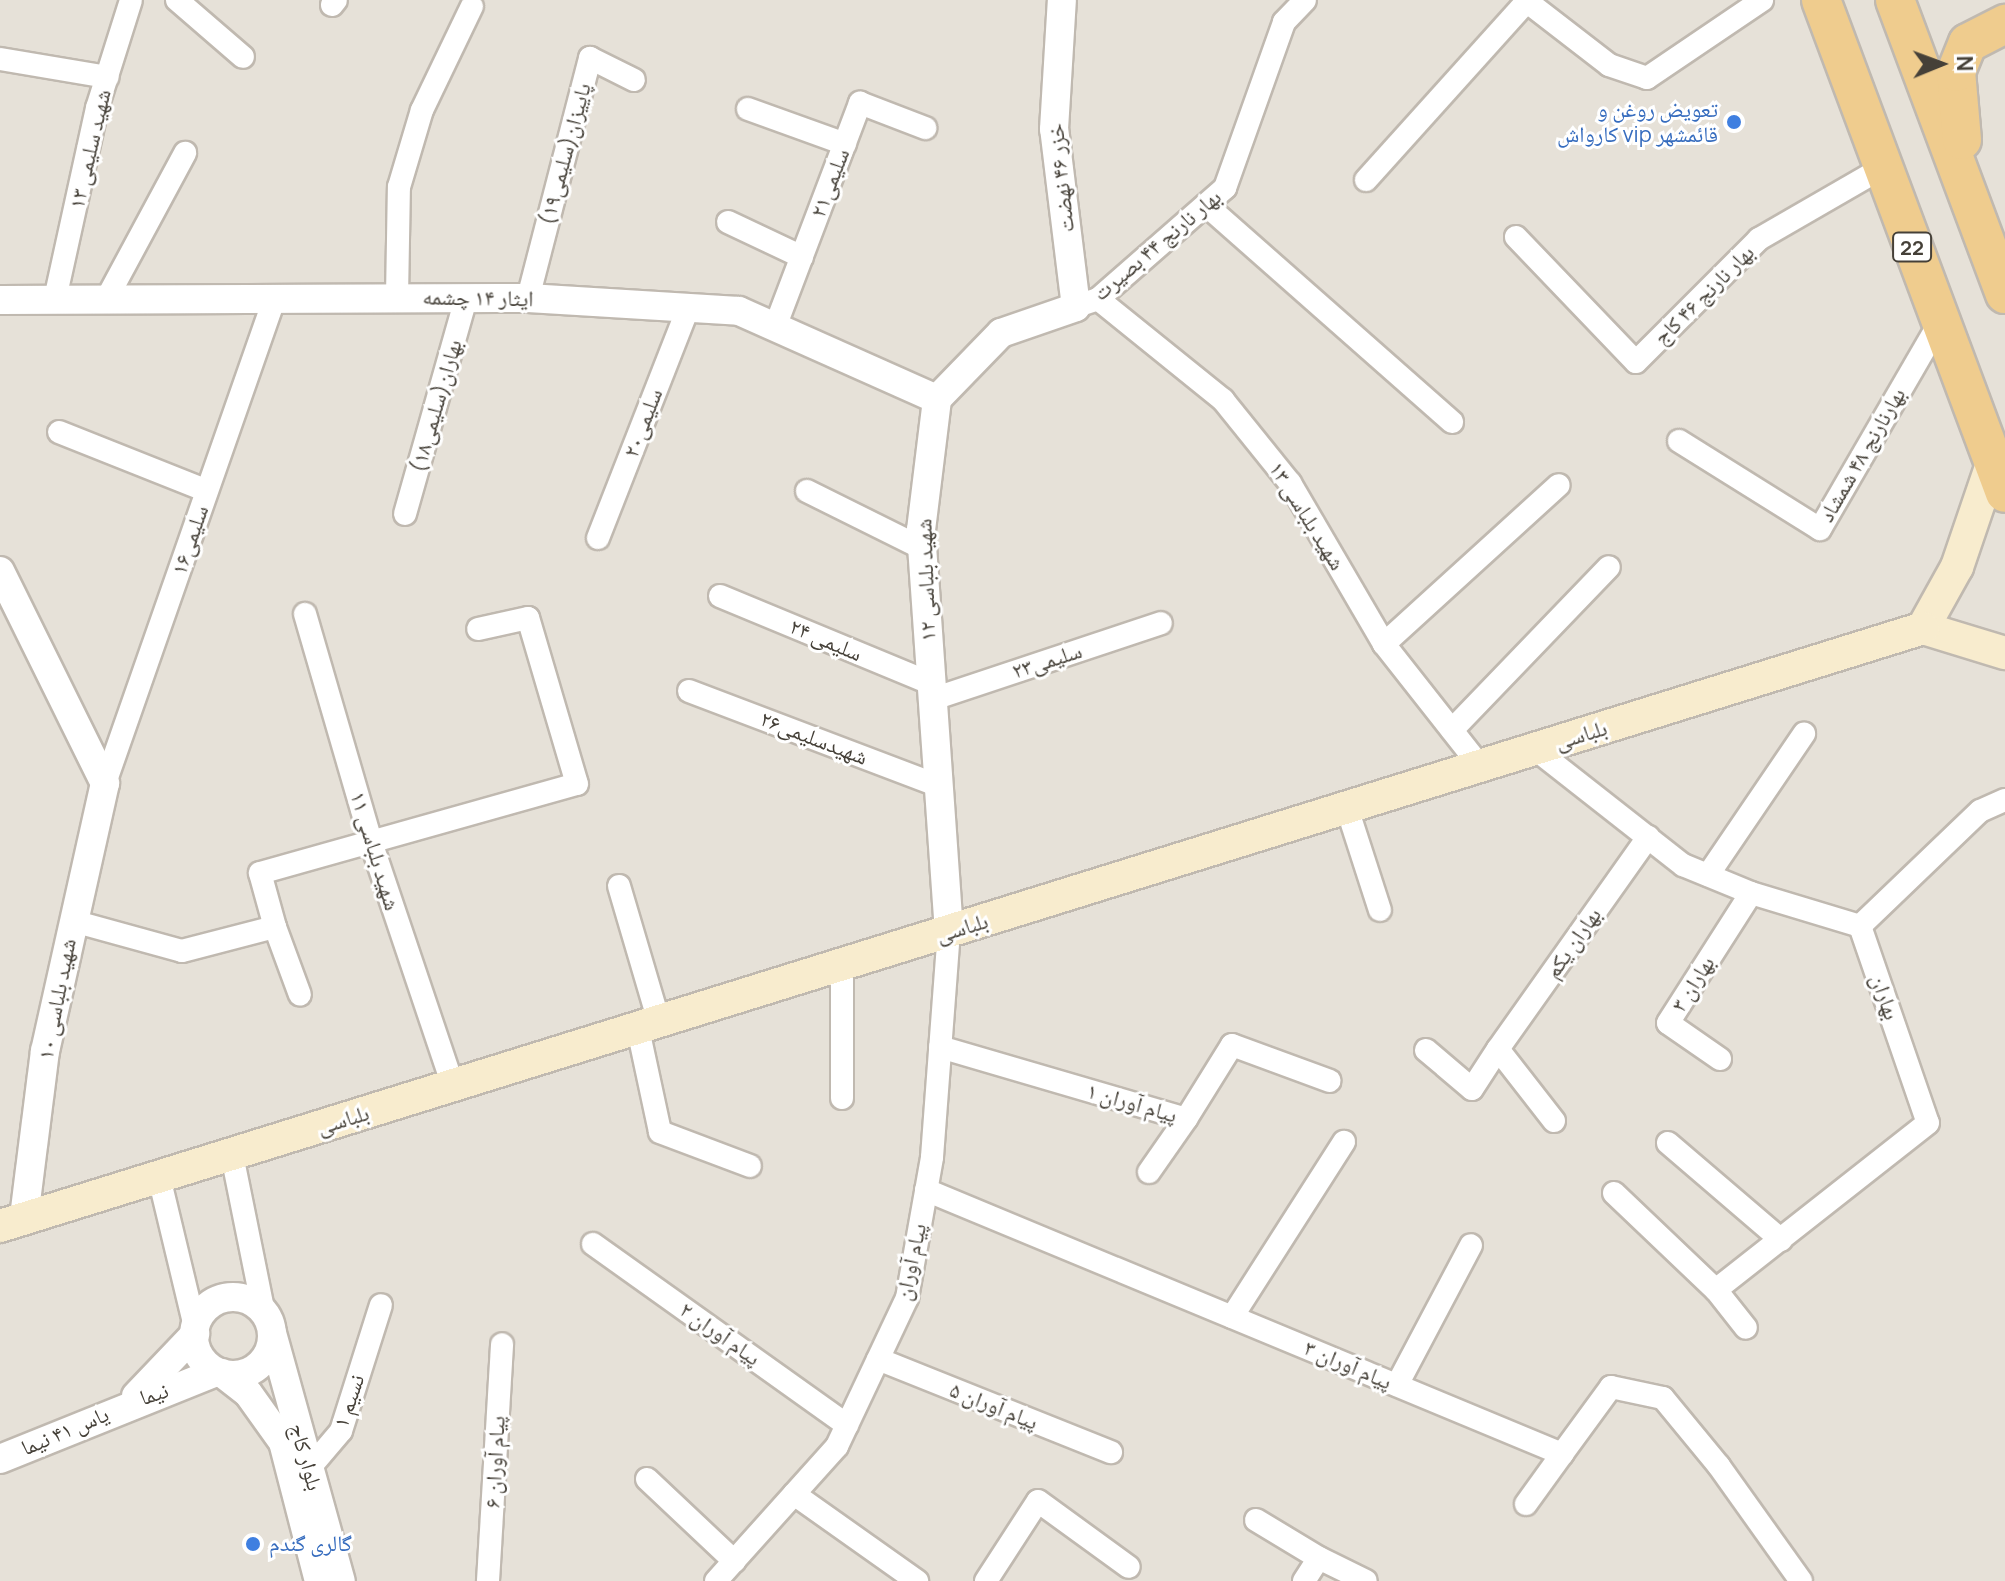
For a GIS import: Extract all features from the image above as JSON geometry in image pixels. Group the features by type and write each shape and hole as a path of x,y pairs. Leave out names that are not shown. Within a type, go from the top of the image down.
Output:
{"highway":[{"name":"22","path":"1821,0 1999,477"},
{"path":"1895,0 2005,294"},
{"path":"1980,0 2005,11"},
{"path":"1967,190 1956,72 1968,43 2005,24"}],"main road":[{"path":"1999,477 1957,567 1923,628 2005,653"},
{"name":"بلباسی","path":"12,1222 1923,628"}],"street":[{"name":"شهید سلیمی ۱۳","path":"55,299 107,77 131,0"},
{"path":"177,0 243,57"},
{"name":"خزر ۴۶ نهضت","path":"1062,0 1054,129 1087,303"},
{"name":"بهار نارنج ۴۴ بصیرت","path":"1087,303 1225,188 1284,22 1305,0"},
{"path":"1366,180 1526,1 1609,65 1647,78 1762,0"},
{"path":"397,297 399,187 422,110 472,6"},
{"name":"پاییزان(سلیمی۱۹)","path":"528,298 590,58 634,80"},
{"path":"0,59 107,77"},
{"name":"سلیمی۲۱","path":"775,327 860,103 925,128"},
{"path":"748,109 845,144"},
{"path":"107,298 185,153"},
{"name":"بهار نارنج ۴۶ کاج","path":"1516,237 1636,362 1759,239 1882,168"},
{"path":"1206,205 1452,422"},
{"path":"728,222 802,257"},
{"name":"سلیمی۱۶","path":"105,783 275,297"},
{"name":"بهاران(سلیمی۱۸)","path":"405,514 466,298"},
{"name":"ایثار ۱۴ چشمه","path":"0,300 528,298 739,311 937,399"},
{"path":"937,399 1001,333 1087,303"},
{"name":"شهید بلباسی ١٣","path":"1087,303 1223,400 1290,483 1384,644 1480,766"},
{"name":"سلیمی۲۰","path":"598,538 688,308"},
{"name":"بهارنارنج ۴۸ شمشاد","path":"1679,441 1820,529 1940,322"},
{"name":"شهید بلباسی ١٢","path":"937,399 922,548 949,932"},
{"path":"59,432 207,491"},
{"path":"1384,644 1559,485"},
{"path":"807,491 922,548"},
{"path":"1452,730 1609,567"},
{"path":"0,571 105,783"},
{"name":"سلیمی ۲۴","path":"720,596 932,692"},
{"name":"شهید بلباسی ١١","path":"305,614 372,845 453,1086"},
{"path":"300,995 275,927 260,873 372,845 577,784 528,618 478,629"},
{"name":"سلیمی۲۳","path":"932,692 1161,623"},
{"name":"شهیدسلیمی۲۶","path":"689,691 939,786"},
{"path":"1708,875 1804,734"},
{"path":"1535,749 1683,865 1751,893 1860,926 1980,811 2005,800"},
{"name":"شهید بلباسی ١٠","path":"12,1222 45,1051 105,783"},
{"path":"1347,808 1380,910"},
{"name":"بهاران یکم","path":"1426,1050 1472,1089 1648,837"},
{"path":"619,886 649,1025 660,1132 750,1166"},
{"name":"بهاران ۳","path":"1720,1059 1668,1023 1751,893"},
{"path":"73,921 182,951 275,927"},
{"name":"بهاران","path":"1716,1290 1928,1123 1860,926"},
{"name":"پیام آوران","path":"716,1581 837,1446 907,1298 926,1190 949,932"},
{"path":"842,965 842,1098"},
{"name":"پیام آوران ۱","path":"940,1047 1186,1119 1232,1045 1330,1081"},
{"path":"1498,1049 1554,1121"},
{"path":"1149,1172 1186,1119"},
{"path":"1232,1317 1344,1142"},
{"path":"1668,1143 1781,1240"},
{"name":"بلوار کاج","path":"232,1155 303,1477 316,1567 341,1581"},
{"path":"159,1177 198,1353 219,1373 243,1374 255,1368 270,1346 268,1323 244,1299 219,1300 195,1330"},
{"name":"پیام آوران ۳","path":"926,1190 1562,1454"},
{"path":"1614,1193 1716,1290 1746,1328"},
{"name":"پیام آوران ۲","path":"593,1244 847,1425"},
{"path":"1397,1385 1471,1245"},
{"name":"نسیم ۱","path":"303,1477 341,1431 381,1305"},
{"name":"نیما","path":"130,1403 195,1330"},
{"name":"پیام آوران ۶","path":"488,1581 502,1344"},
{"name":"پیام آوران ۵","path":"878,1359 1111,1452"},
{"name":"بلوار کاج","path":"219,1373 248,1393 283,1442 303,1477"},
{"name":"نیما","path":"130,1403 219,1373"},
{"path":"1526,1504 1611,1387 1663,1398 1719,1466 1801,1581"},
{"name":"یاس ۴۱ نیما","path":"0,1459 130,1403"},
{"path":"647,1479 734,1561"},
{"path":"794,1494 917,1581"},
{"path":"986,1581 1038,1501 1129,1567"},
{"path":"1256,1520 1319,1558 1366,1581"},
{"path":"1304,1581 1319,1558"}],"shaded area":[{"path":"0,0 2005,0 2005,1581 0,1581"}],"place":[{"name":"تعویض روغن و کارواش vip قائمشهر","path":"1734,122"},
{"name":"گالری گندم","path":"253,1544"}]}
